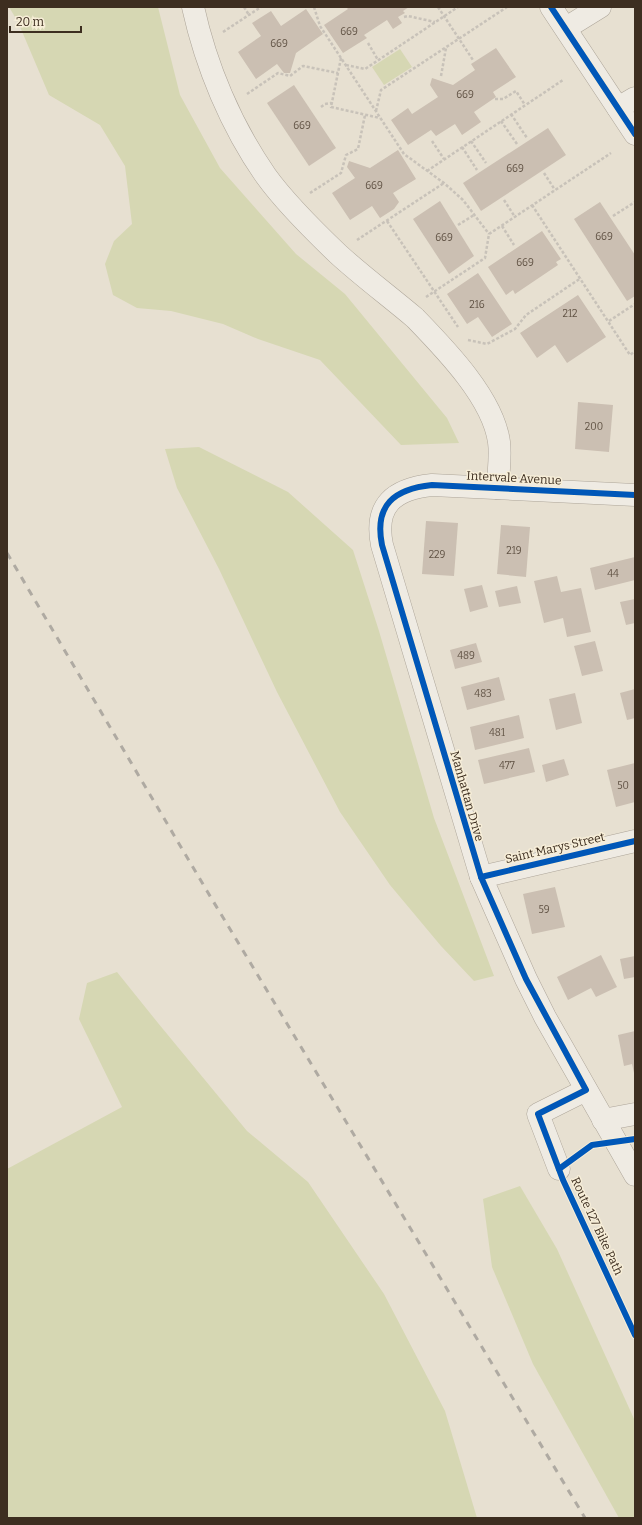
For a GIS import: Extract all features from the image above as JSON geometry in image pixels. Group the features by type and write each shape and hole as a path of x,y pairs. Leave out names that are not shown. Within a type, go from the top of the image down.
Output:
{"street":[{"path":"192,7 211,68 227,108 245,144 267,177 291,206 337,253 426,329 463,372 483,399 496,428 499,444 498,488"},
{"path":"551,7 566,28 627,103 635,134"},
{"path":"566,28 600,7"},
{"name":"Intervale Avenue","path":"395,496 405,490 417,486 432,485 635,495"},
{"name":"Manhattan Drive","path":"395,496 382,513 379,523 382,545 481,877 526,979 586,1090 635,1175"},
{"name":"Saint Marys Street","path":"481,877 635,841"},
{"name":"Route 127 Bike Path","path":"559,1169 538,1114 586,1090"},
{"path":"603,1120 635,1114"}],"path":[{"path":"244,7 249,15"},
{"path":"204,45 261,7"},
{"path":"314,7 320,26 404,154 444,183 463,200 489,234 485,258 405,310"},
{"path":"438,7 473,60"},
{"path":"346,65 365,69 458,7"},
{"path":"376,112 381,90 507,7"},
{"path":"404,17 408,16 435,22"},
{"path":"368,43 378,60"},
{"path":"441,76 446,47"},
{"path":"341,58 330,107 380,118"},
{"path":"257,87 278,73 290,76 303,66 338,73"},
{"path":"426,171 563,80"},
{"path":"495,99 503,99 516,91 525,105"},
{"path":"320,107 331,103"},
{"path":"323,184 340,173 346,155 358,149 365,114"},
{"path":"511,114 527,138"},
{"path":"501,121 517,144"},
{"path":"432,141 444,159"},
{"path":"471,141 486,163"},
{"path":"462,147 477,170"},
{"path":"489,234 611,153"},
{"path":"544,173 555,190"},
{"path":"337,253 444,183"},
{"path":"504,200 515,217"},
{"path":"613,216 635,202"},
{"path":"532,206 630,354 635,351"},
{"path":"458,225 474,215"},
{"path":"387,221 458,328"},
{"path":"502,226 514,245"},
{"path":"466,340 487,344 516,329 526,315 581,278"},
{"path":"609,322 635,304"}],"green space":[{"path":"9,7 158,7 180,95 220,168 296,254 345,294 447,418 459,443 401,445 320,360 258,339 223,324 171,311 137,308 113,295 105,264 114,241 132,224 125,166 100,125 49,95 18,22"},
{"path":"400,49 412,67 384,85 372,67"},
{"path":"199,447 288,492 353,550 379,631 434,818 494,976 474,981 441,946 390,885 340,812 277,692 219,569 177,488 165,449"},
{"path":"117,972 247,1131 308,1182 384,1294 445,1411 477,1518 7,1518 7,1169 122,1107 79,1019 87,983"},
{"path":"520,1186 557,1249 635,1421 635,1518 619,1518 533,1364 492,1267 483,1199"}],"building":[{"path":"346,7 409,7 403,11 405,13 398,17 402,23 393,29 387,20 364,35 367,38 343,53 324,25 348,9"},
{"path":"306,9 323,34 296,53 290,73 284,73 277,64 256,79 238,52 261,36 252,23 271,11 281,26"},
{"path":"496,48 516,77 493,92 496,97 474,112 481,122 462,135 455,124 436,136 431,130 408,145 391,120 408,108 412,114 438,97 430,85 432,78 453,85 475,70 471,64"},
{"path":"294,85 336,148 309,166 267,103"},
{"path":"548,128 566,155 481,211 463,183"},
{"path":"398,150 416,179 393,193 399,202 394,209 380,218 372,206 350,220 332,193 355,178 347,167 349,161 370,168"},
{"path":"440,201 474,256 449,274 413,219"},
{"path":"600,202 635,255 635,296 627,301 574,219"},
{"path":"542,231 561,259 556,262 558,265 515,294 513,290 506,295 488,267"},
{"path":"478,273 512,324 492,337 478,317 467,324 447,294"},
{"path":"578,295 606,337 567,363 555,345 537,358 520,333"},
{"path":"578,402 613,405 609,452 575,449"},
{"path":"426,521 458,523 454,576 422,574"},
{"path":"501,525 530,527 526,577 497,574"},
{"path":"635,557 635,580 595,590 590,568"},
{"path":"557,576 561,592 581,588 591,632 567,637 563,618 544,623 534,581"},
{"path":"482,585 488,607 470,612 464,589"},
{"path":"517,586 521,603 499,607 495,591"},
{"path":"635,599 635,623 626,625 620,602"},
{"path":"595,641 603,671 582,676 574,646"},
{"path":"476,643 482,662 455,669 450,650"},
{"path":"499,677 505,700 467,710 461,687"},
{"path":"635,689 635,718 627,720 620,693"},
{"path":"575,693 582,723 556,730 549,699"},
{"path":"519,715 524,738 475,750 470,727"},
{"path":"529,748 535,772 484,784 478,760"},
{"path":"564,759 569,775 546,782 542,765"},
{"path":"635,763 635,802 616,807 607,770"},
{"path":"555,887 565,927 532,934 523,894"},
{"path":"601,955 617,987 596,997 591,988 568,1000 557,977"},
{"path":"635,956 635,977 624,979 620,959"},
{"path":"635,1031 634,1073 632,1064 624,1066 618,1035"}],"railway":[{"path":"7,553 207,891 585,1518"}],"cycle path":[{"path":"551,7 635,134"},
{"path":"635,495 432,485 407,490 397,495 384,509 380,531 382,545 481,877 526,979 586,1090 538,1114 563,1180 635,1335"},
{"path":"481,877 635,841"},
{"path":"559,1169 592,1145 635,1139"}]}
